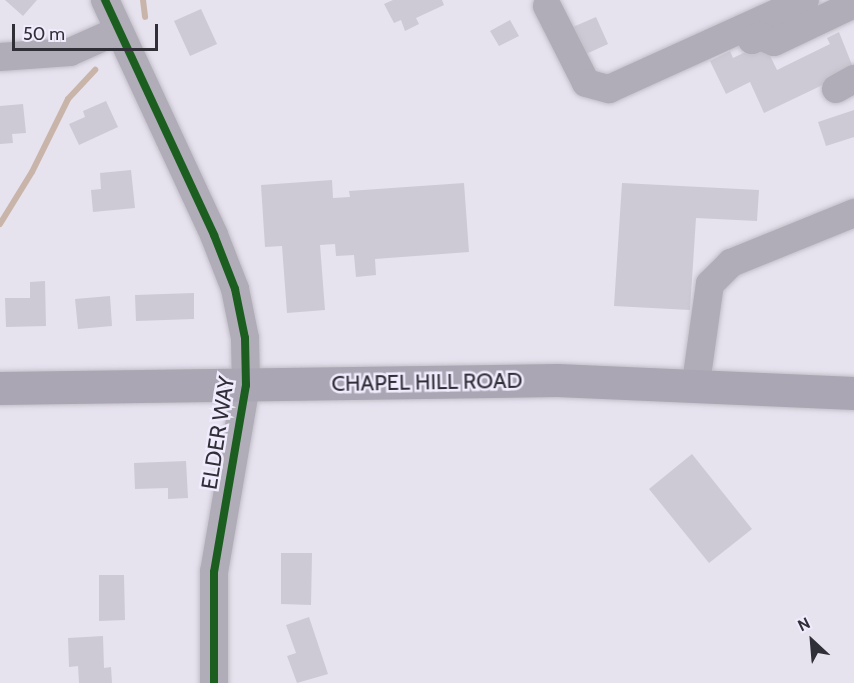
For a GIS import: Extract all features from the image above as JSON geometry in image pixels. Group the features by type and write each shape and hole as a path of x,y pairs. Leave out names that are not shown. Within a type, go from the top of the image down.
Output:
{"main road":[{"name":"CHAPEL HILL ROAD","path":"0,388 547,380 696,383 854,393"}],"street":[{"name":"ELDER WAY","path":"105,0 117,31 214,235 235,289 245,338 246,385 214,572 214,683"},
{"path":"547,6 586,83 609,89 805,0"},
{"path":"747,28 752,40 760,36 774,42 854,4"},
{"path":"0,57 70,52 117,31"},
{"path":"696,383 710,284 731,263 854,213"}],"building":[{"path":"5,0 37,0 23,16"},
{"path":"393,0 442,0 444,5 416,18 419,24 405,31 401,20 394,23 384,4"},
{"path":"201,9 217,44 190,56 174,21"},
{"path":"596,17 608,44 586,54 573,27"},
{"path":"510,20 519,36 499,46 490,31"},
{"path":"839,32 854,70 764,113 750,82 726,94 710,61 730,51 733,58 764,43 777,70 830,44 827,38"},
{"path":"106,101 118,127 79,145 69,124 85,117 83,111"},
{"path":"23,104 26,133 12,134 13,143 0,144 0,106"},
{"path":"854,110 854,137 826,146 818,122"},
{"path":"131,170 135,208 93,212 91,190 101,189 100,173"},
{"path":"332,180 333,198 350,197 349,191 464,183 469,252 375,259 376,275 356,277 354,255 336,256 335,244 320,245 325,310 287,313 282,246 265,247 261,185"},
{"path":"622,183 759,190 757,221 696,218 690,310 614,306"},
{"path":"45,281 46,326 6,327 5,298 30,298 30,282"},
{"path":"194,293 194,319 136,321 135,295"},
{"path":"110,296 112,326 78,329 75,299"},
{"path":"692,454 752,529 709,563 649,489"},
{"path":"186,461 188,498 168,499 168,488 135,489 134,463"},
{"path":"281,553 312,553 311,605 281,604"},
{"path":"99,575 124,575 125,620 99,621"},
{"path":"309,617 328,674 297,683 287,656 296,653 286,625"},
{"path":"103,636 104,668 111,667 112,683 79,683 78,666 69,667 68,638"}],"waterway":[{"path":"143,0 145,17"},
{"path":"0,224 32,172 68,99 95,70"}],"cycle path":[{"path":"105,0 214,235 235,289 245,338 246,385 214,572 214,683"}]}
